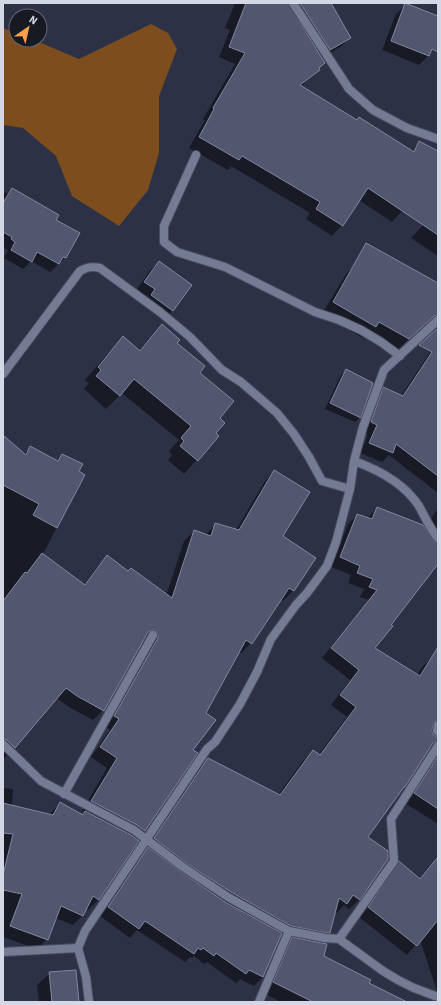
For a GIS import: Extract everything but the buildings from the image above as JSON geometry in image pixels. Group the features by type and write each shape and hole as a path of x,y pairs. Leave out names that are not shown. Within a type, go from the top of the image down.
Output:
{"street":[{"path":"293,3 349,88 373,110 407,128 438,139"},
{"path":"196,155 164,226 164,242 177,252 224,267 315,312 361,330 400,356"},
{"path":"3,374 80,271 88,267 100,268 160,312 190,337 222,370 241,382 277,413 294,434 322,481 350,489"},
{"path":"89,1002 86,978 78,948 85,931 207,749 215,742 240,704 257,672 271,639 327,566 336,542 350,489 354,461 363,426 384,370 438,320"},
{"path":"354,461 373,468 393,480 410,494 438,538"},
{"path":"64,794 153,635"},
{"path":"438,725 436,731 438,732"},
{"path":"3,744 41,780 64,794 134,830 183,867 228,897 289,931 339,939 398,980 438,997"},
{"path":"339,939 394,861 391,819 438,746"},
{"path":"259,1002 289,931"},
{"path":"3,952 78,948"}],"shaded area":[{"path":"151,24 168,33 177,49 159,96 159,153 148,190 119,226 72,196 56,156 23,128 3,125 3,28 8,30 8,48 48,48 48,46 79,59"}]}
